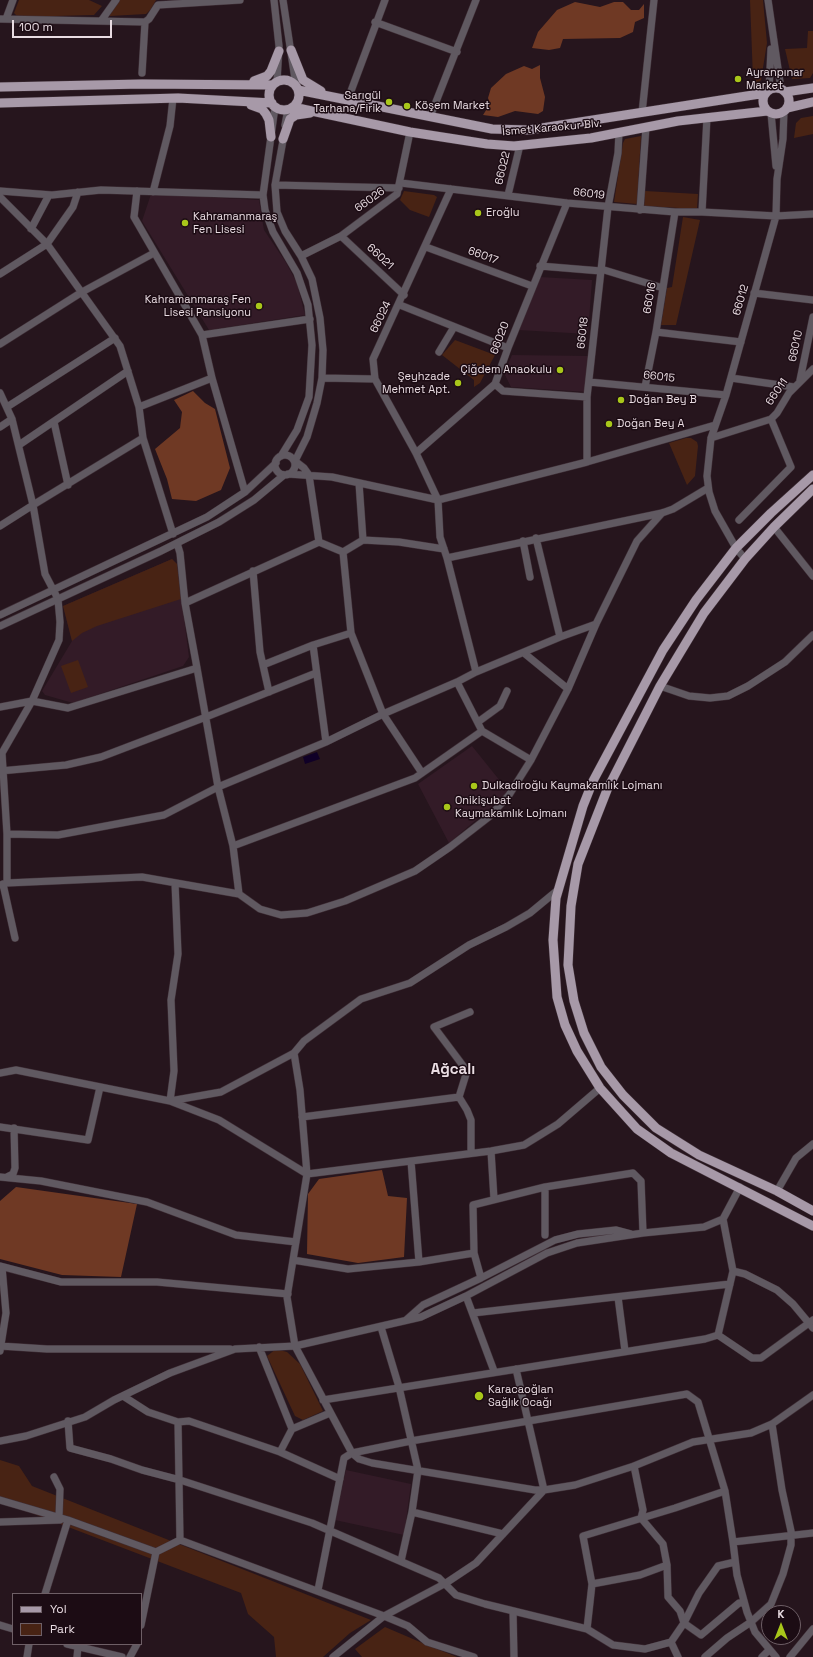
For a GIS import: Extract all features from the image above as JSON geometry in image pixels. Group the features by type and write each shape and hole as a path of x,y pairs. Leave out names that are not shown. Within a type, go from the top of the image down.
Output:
{"main road":[{"path":"291,50 303,80 329,95"},
{"path":"241,84 268,76 279,51"},
{"path":"0,87 142,84 241,84 275,83 287,81 297,88 298,99 290,108 284,110 273,105 173,98 0,103"},
{"path":"273,105 269,94 275,83"},
{"name":"İsmet Karaokur Blv.","path":"297,88 430,118 492,129 530,130 642,113 768,91"},
{"path":"813,88 768,91 763,104 769,112 775,114 813,102"},
{"path":"783,91 788,99 785,110"},
{"path":"242,102 262,109 269,120 271,137"},
{"name":"İsmet Karaokur Blv.","path":"290,108 410,132 488,144 520,145 591,138 707,117 769,112"},
{"path":"283,139 290,120 296,115 303,113 324,114"},
{"path":"813,475 771,513 736,548 696,600 663,650 593,781 583,806 559,888 552,940 557,997 565,1025 577,1051 600,1088 643,1133 671,1153 813,1226"},
{"path":"813,488 745,559 704,613 660,686 607,790 578,864 571,906 568,966 574,1001 584,1033 601,1067 622,1096 656,1128 699,1155 777,1191 813,1211"}],"street":[{"path":"13,0 3,19 145,22 149,19 158,5 240,0"},
{"path":"101,20 116,0"},
{"path":"274,0 279,51 275,83"},
{"path":"283,0 297,88"},
{"path":"348,99 385,0"},
{"path":"430,118 476,0"},
{"path":"642,113 654,0"},
{"path":"768,0 772,35 783,91"},
{"path":"142,73 145,22"},
{"path":"376,22 457,52"},
{"path":"768,91 772,35"},
{"path":"153,192 170,126 173,98"},
{"path":"0,615 207,517 245,492 276,463 297,430 309,397 312,345 308,305 297,273 269,222 265,210 263,194 271,137 273,105"},
{"path":"0,626 219,522 254,500 295,468 295,462 307,437 322,378 323,350 317,296 312,280 301,256 285,231 277,212 275,184 290,108"},
{"name":"66012","path":"745,559 736,548 715,512 706,476 715,425 731,378 776,216 777,179 785,110"},
{"name":"66012","path":"769,112 777,179"},
{"path":"702,212 707,117"},
{"path":"640,210 646,127"},
{"path":"400,185 410,132"},
{"name":"66018","path":"587,462 587,396 608,207 618,153 619,132"},
{"name":"66022","path":"508,195 520,145"},
{"name":"66019","path":"275,184 400,185 451,189 640,210 776,216 813,214"},
{"name":"66026","path":"301,256 341,236 397,194 400,185"},
{"name":"66024","path":"438,500 416,453 375,379 374,359 400,305 451,189"},
{"path":"0,191 49,195 102,190 263,194"},
{"path":"137,191 134,217 202,335 212,378 245,492"},
{"path":"0,274 47,244 72,207 78,192"},
{"path":"32,229 49,195"},
{"path":"0,197 47,244 120,346 139,407 144,438 173,534"},
{"name":"66020","path":"416,453 495,384 532,286 567,203"},
{"name":"66016","path":"644,387 664,288 675,212"},
{"name":"66021","path":"341,236 404,295"},
{"name":"66017","path":"426,247 532,286"},
{"path":"0,344 82,292 154,253"},
{"path":"540,266 601,270 664,288"},
{"path":"754,293 813,300"},
{"path":"400,305 508,348"},
{"name":"66010","path":"800,380 813,317"},
{"path":"202,335 310,319"},
{"path":"439,352 454,327"},
{"path":"656,332 741,342"},
{"path":"7,407 115,338"},
{"name":"66011","path":"712,438 771,419 777,413 794,387 813,369"},
{"path":"20,445 128,371"},
{"path":"139,407 212,378"},
{"path":"322,378 375,379"},
{"path":"731,378 794,387"},
{"name":"66015","path":"589,382 726,395"},
{"path":"495,384 503,391 587,396"},
{"path":"0,393 12,419 20,445 33,505 45,574 58,599 60,622 59,640 32,701 2,753 1,770 7,834 3,884 15,938"},
{"path":"0,427 12,419"},
{"path":"739,520 791,467 771,419"},
{"path":"54,422 68,485"},
{"path":"276,463 278,472 286,474 332,477 438,500 587,462 715,425"},
{"path":"0,526 144,438"},
{"path":"281,456 288,455 304,468 309,475 319,542"},
{"path":"359,483 363,540"},
{"path":"447,558 536,538 662,513 673,509 708,488"},
{"path":"438,500 440,537 447,558 476,672"},
{"path":"3,884 142,877 239,894 260,909 281,915 307,913 345,901 415,871 450,847 490,816 509,795 532,760 568,689 596,624 637,541 662,513"},
{"path":"774,527 813,576"},
{"path":"536,538 560,637"},
{"path":"343,552 363,540 399,542 444,549"},
{"path":"523,541 530,577"},
{"path":"185,602 319,542 343,552"},
{"path":"177,543 180,553 185,602 218,787 234,846 239,894"},
{"path":"343,552 352,633 383,714 422,773"},
{"path":"253,571 256,617 263,665 269,692"},
{"path":"7,834 58,835 164,815 218,787 326,742 383,714 476,672 560,637 596,624"},
{"path":"263,665 313,645 352,633"},
{"path":"660,686 689,696 710,698 728,696 748,686 785,662 813,635"},
{"path":"313,645 326,742"},
{"path":"524,653 568,689"},
{"path":"0,707 32,701 68,708 197,668"},
{"path":"1,770 66,765 101,757 206,718 316,673"},
{"path":"456,682 482,731 532,760"},
{"path":"478,722 500,706 507,691"},
{"path":"234,846 415,778 482,731"},
{"path":"170,1101 174,1071 171,1000 178,954 175,883"},
{"path":"170,1101 221,1092 294,1053 304,1041 361,999 410,983 469,945 506,927 530,913 559,888"},
{"path":"470,1012 434,1027 467,1071 459,1097 471,1120 470,1153"},
{"path":"294,1053 307,1174 288,1294 295,1346 352,1453 359,1459 372,1463 535,1490 544,1490 575,1485 634,1466 692,1442 710,1438 751,1433 772,1424 813,1395"},
{"path":"0,1072 16,1070 170,1101 218,1120 307,1174 491,1151 524,1145 558,1124 600,1088"},
{"path":"0,1126 88,1140 100,1087"},
{"path":"302,1117 459,1097"},
{"path":"3,1177 13,1174 15,1168 14,1128"},
{"path":"777,1191 796,1158 813,1144"},
{"path":"491,1151 494,1199"},
{"path":"411,1161 419,1262"},
{"path":"480,1278 474,1253 473,1205 494,1199 545,1187 633,1173 641,1181 643,1233"},
{"path":"3,1177 41,1182 147,1202 236,1235 296,1242"},
{"path":"545,1187 545,1235"},
{"path":"288,1294 157,1282 61,1282 1,1267 6,1313 1,1348 235,1349 295,1346 406,1320 422,1318 547,1253 577,1243 634,1234 704,1227 723,1219 740,1188"},
{"path":"718,1335 733,1271 723,1219"},
{"path":"406,1320 423,1305 555,1240 578,1234 616,1230 634,1234"},
{"path":"293,1260 348,1269 419,1262 474,1253"},
{"path":"718,1335 752,1358 761,1358 812,1324 777,1290 746,1274 733,1271"},
{"path":"473,1313 730,1284"},
{"path":"466,1296 494,1372"},
{"path":"618,1297 625,1351"},
{"path":"381,1327 399,1388 418,1470 412,1512 401,1561"},
{"path":"323,1400 705,1339 718,1335"},
{"path":"259,1347 292,1429"},
{"path":"0,1441 26,1436 68,1421 85,1417 170,1373 235,1349"},
{"path":"516,1369 544,1490"},
{"path":"318,1590 344,1458 352,1453 411,1441 687,1394 698,1402 710,1438 724,1491 743,1603 755,1632 776,1657"},
{"path":"123,1396 148,1412 178,1422 189,1421 280,1452 340,1479"},
{"path":"280,1452 292,1429 330,1413"},
{"path":"68,1421 70,1448 180,1480 312,1524 439,1578 446,1583 456,1595 587,1629 613,1645 645,1649 671,1642 684,1623 699,1593 718,1566 736,1562"},
{"path":"178,1422 180,1540"},
{"path":"705,1657 727,1638 751,1622 772,1604 783,1574 791,1537 772,1424"},
{"path":"634,1466 643,1510 641,1518"},
{"path":"54,1477 60,1489 59,1517"},
{"path":"333,1657 384,1616 446,1583 476,1563 544,1490"},
{"path":"587,1629 592,1584 583,1536 724,1491"},
{"path":"0,1500 59,1517 156,1552 180,1540 318,1590 384,1616 408,1626 427,1642 474,1657"},
{"path":"412,1512 503,1534"},
{"path":"641,1518 663,1544 667,1565 668,1598 680,1611 684,1623 701,1635 739,1603 743,1603"},
{"path":"0,1522 68,1520"},
{"path":"45,1593 68,1520"},
{"path":"733,1542 791,1537 813,1533"},
{"path":"142,1620 156,1552"},
{"path":"592,1584 640,1575 667,1565"},
{"path":"513,1611 514,1657"},
{"path":"0,1626 12,1629"},
{"path":"790,1657 813,1629"},
{"path":"671,1642 678,1657"},
{"path":"27,1657 29,1645"},
{"path":"71,1645 122,1657"},
{"path":"130,1657 136,1645"},
{"path":"77,1657 78,1647"},
{"path":"762,1657 769,1650"}],"shaded area":[{"path":"575,2 600,7 614,2 623,2 631,10 639,10 644,4 644,18 635,22 633,32 620,38 563,39 560,48 549,50 532,48 538,32 557,10"},
{"path":"540,65 540,78 545,97 543,111 538,114 515,111 498,117 483,115 490,104 488,98 491,88 506,74 524,66 532,69"},
{"path":"151,194 259,200 264,230 285,261 297,283 305,315 209,330 142,221"},
{"path":"540,277 592,280 588,334 518,330"},
{"path":"512,355 590,356 587,392 511,387 504,373"},
{"path":"193,391 205,403 215,409 230,468 221,490 196,501 172,499 167,479 155,449 180,428 182,412 174,400"},
{"path":"172,559 177,564 189,657 183,666 73,703 45,695 42,691 72,641 63,606"},
{"path":"472,746 509,792 449,843 418,784"},
{"path":"317,752 320,759 305,764 303,757"},
{"path":"382,1170 388,1196 407,1198 404,1257 358,1263 307,1254 308,1194 319,1179"},
{"path":"16,1187 137,1204 121,1277 62,1275 0,1259 0,1201"},
{"path":"346,1470 411,1484 404,1535 335,1520"}],"green space":[{"path":"19,0 89,0 102,6 94,15 18,17 14,13"},
{"path":"120,0 156,0 146,14 110,16 109,13"},
{"path":"750,0 763,0 767,43 761,80 757,84 753,79"},
{"path":"808,31 813,31 813,73 810,78 792,79 785,49 807,48"},
{"path":"813,116 813,134 794,138 796,123 801,118"},
{"path":"641,136 637,204 614,202 623,143 625,139"},
{"path":"404,191 434,195 437,197 429,217 410,210 400,200"},
{"path":"645,191 698,194 697,209 644,206"},
{"path":"683,217 700,220 676,325 661,325 667,288 672,287"},
{"path":"455,340 495,355 480,383 474,387 474,380 442,355"},
{"path":"691,438 697,442 698,446 695,476 687,485 669,443"},
{"path":"172,559 177,564 181,599 97,626 82,633 72,641 63,606"},
{"path":"78,660 88,687 71,693 61,666"},
{"path":"276,1349 287,1352 300,1364 323,1411 303,1420 295,1416 267,1356"},
{"path":"0,1460 19,1466 32,1486 371,1620 350,1633 323,1657 276,1657 274,1637 248,1614 241,1593 0,1501"},
{"path":"385,1627 457,1657 362,1657 355,1649"}],"place":[{"name":"Ayranpınar Market","path":"738,79"},
{"name":"Sarıgül Tarhana/Firik","path":"389,102"},
{"name":"Köşem Market","path":"407,106"},
{"name":"Eroğlu","path":"478,213"},
{"name":"Kahramanmaraş Fen Lisesi","path":"185,223"},
{"name":"Kahramanmaraş Fen Lisesi Pansiyonu","path":"259,306"},
{"name":"Çiğdem Anaokulu","path":"560,370"},
{"name":"Şeyhzade Mehmet Apt.","path":"458,383"},
{"name":"Doğan Bey B","path":"621,400"},
{"name":"Doğan Bey A","path":"609,424"},
{"name":"Dulkadiroğlu Kaymakamlık Lojmanı","path":"474,786"},
{"name":"Onikişubat Kaymakamlık Lojmanı","path":"447,807"},
{"name":"Karacaoğlan Sağlık Ocağı","path":"479,1396"}],"district":[{"name":"Ağcalı","path":"453,1070"}]}
